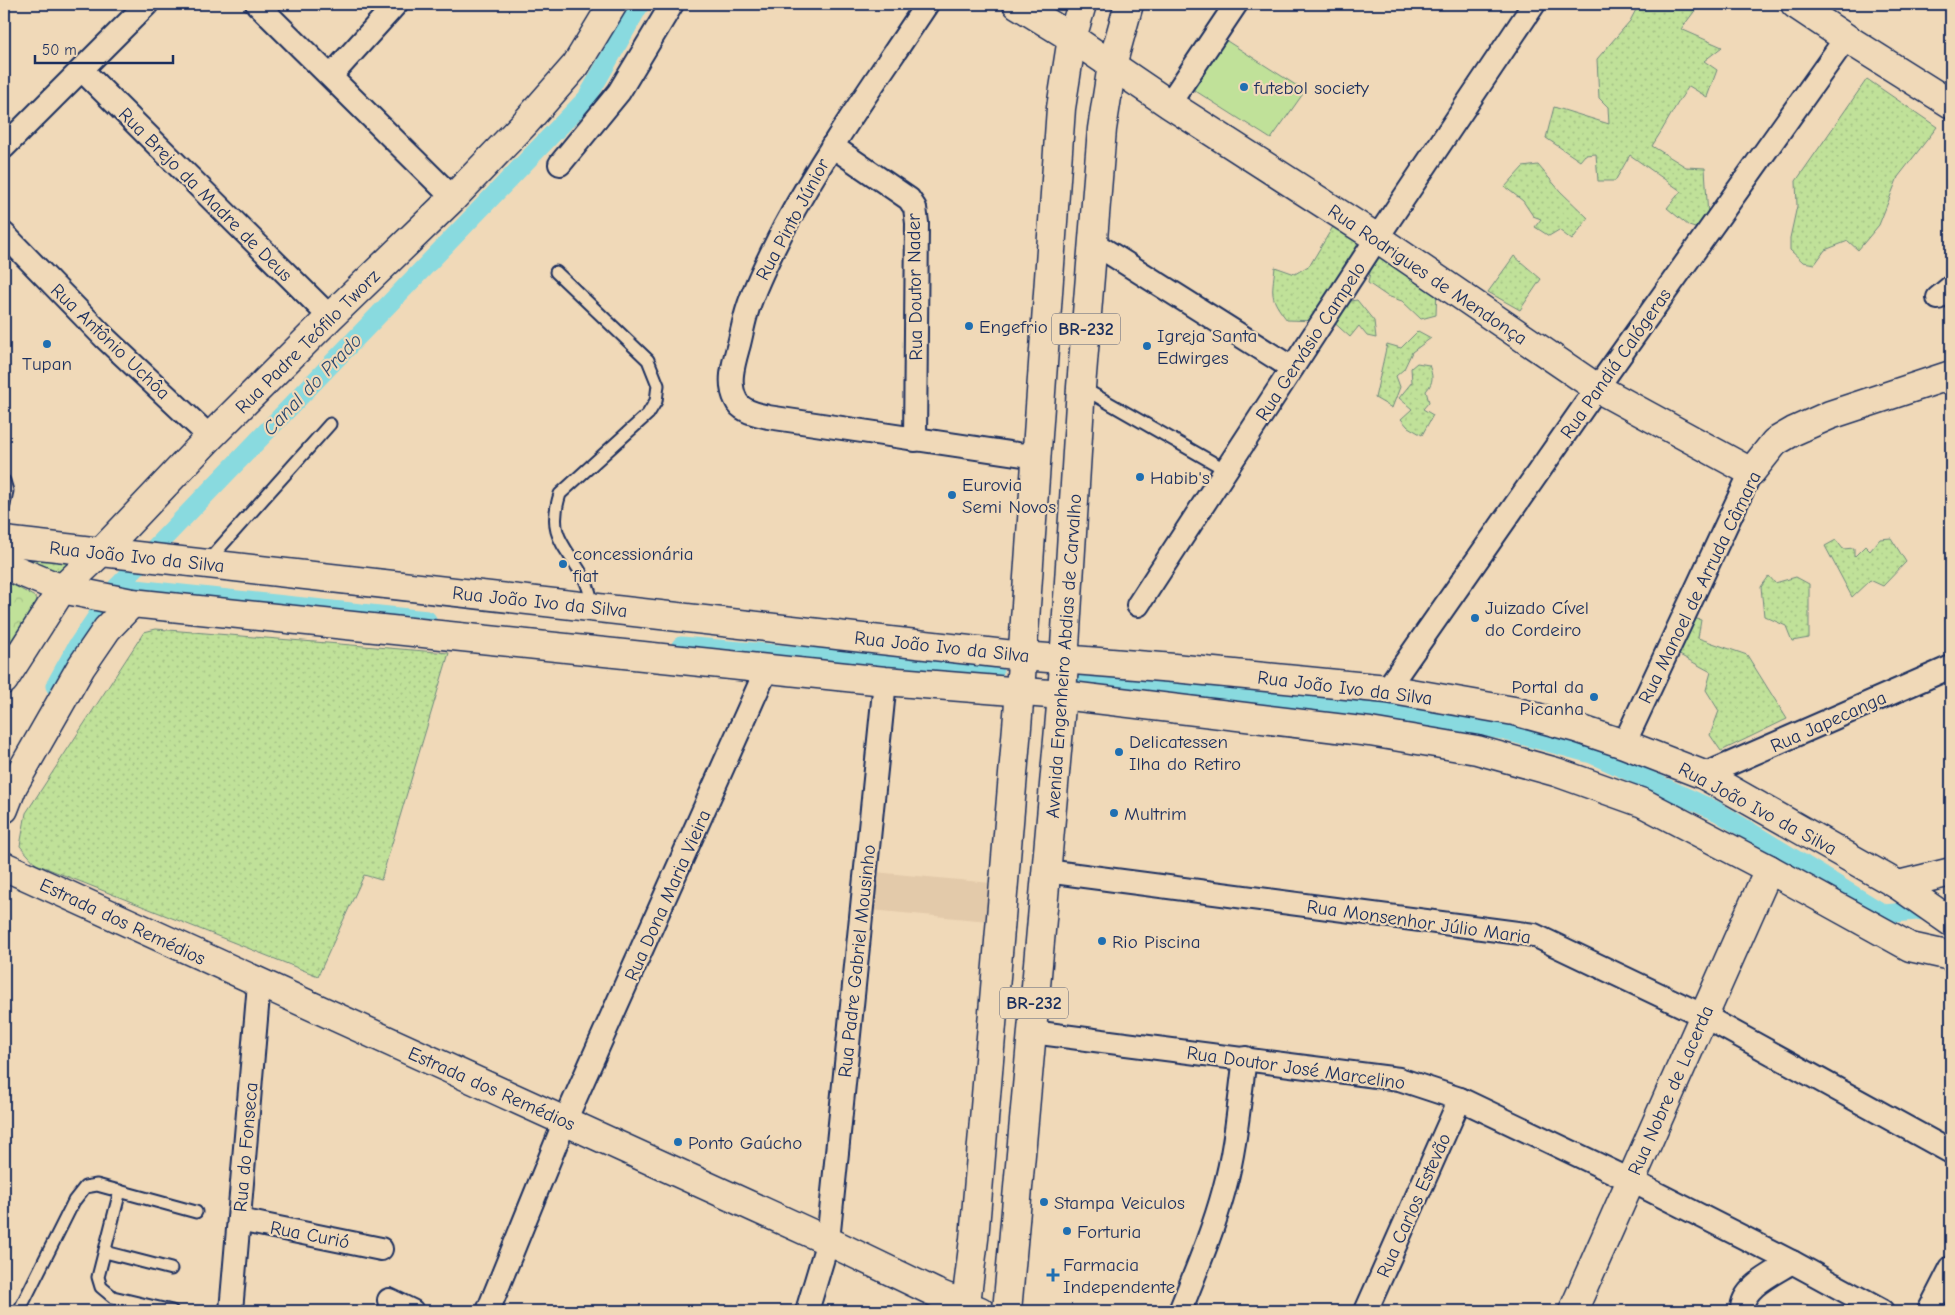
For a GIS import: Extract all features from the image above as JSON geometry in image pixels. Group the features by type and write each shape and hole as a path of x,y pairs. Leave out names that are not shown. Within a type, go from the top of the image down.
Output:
{"main road":[{"name":"Rua Padre Teófilo Tworz","path":"4,680 74,592 101,552 210,437 453,198 526,122 576,65 613,4"},
{"name":"Rua Rodrigues de Mendonça","path":"1017,4 1378,238 1596,388 1751,472"},
{"name":"BR-232","path":"970,1309 974,1239 1023,656 1061,108 1072,38 1082,4"},
{"name":"Avenida Engenheiro Abdias de Carvalho","path":"1007,1311 1065,658 1081,387 1102,129 1112,65 1129,4"},
{"path":"1795,4 1951,104"},
{"name":"Rua Manoel de Arruda Câmara","path":"1751,472 1775,442 1794,431 1830,415 1951,375"},
{"name":"Rua João Ivo da Silva","path":"4,541 1023,656 1065,658 1387,689 1514,711 1576,728 1624,744 1704,775 1925,904"},
{"name":"Rua João Ivo da Silva","path":"4,565 74,592 125,602 885,680 1062,695 1370,732 1477,750 1556,772 1643,803 1769,869 1951,971"},
{"path":"4,809 18,778 81,666 125,602"},
{"name":"Estrada dos Remédios","path":"4,866 259,984 566,1121 828,1241 970,1309"},
{"name":"Rua Nobre de Lacerda","path":"1573,1311 1769,869"},
{"path":"1925,904 1951,872"},
{"name":"Rua João Ivo da Silva","path":"1910,947 1951,956"}],"street":[{"path":"4,147 147,4"},
{"path":"257,4 453,198"},
{"path":"331,76 396,4"},
{"path":"560,164 620,92 672,4"},
{"name":"Rua Pinto Júnior","path":"915,440 752,413 742,408 736,402 731,379 748,308 760,274 800,198 926,4"},
{"path":"1169,104 1236,4"},
{"name":"Rua Gervásio Campelo","path":"1138,605 1292,368 1534,4"},
{"name":"Rua Pandiá Calógeras","path":"1387,689 1596,388 1846,38"},
{"name":"Rua Brejo da Madre de Deus","path":"82,70 330,317"},
{"name":"Rua Doutor Nader","path":"832,146 909,199 914,208 917,223 915,440"},
{"name":"Rua Antônio Uchôa","path":"8,239 105,338 210,437"},
{"path":"1092,242 1292,368"},
{"path":"915,440 1037,457"},
{"name":"Rua Manoel de Arruda Câmara","path":"1624,744 1751,472"},
{"name":"Rua Japecanga","path":"1704,775 1951,667"},
{"name":"Rua Dona Maria Vieira","path":"488,1311 566,1121 767,668"},
{"name":"Rua Padre Gabriel Mousinho","path":"807,1311 828,1241 885,680"},
{"name":"Rua Monsenhor Júlio Maria","path":"1046,871 1534,935 1704,1016 1951,1152"},
{"name":"Rua do Fonseca","path":"231,1311 259,984"},
{"name":"Rua Doutor José Marcelino","path":"1032,1032 1398,1079 1460,1099 1630,1180 1792,1262 1882,1311"},
{"path":"1180,1311 1209,1238 1224,1189 1234,1145 1246,1058"},
{"name":"Rua Carlos Estevão","path":"1366,1311 1460,1099"},
{"name":"Rua Curió","path":"239,1220 381,1249"},
{"path":"1742,1311 1745,1297 1750,1291 1792,1262"},
{"path":"1929,1311 1951,1268"},
{"path":"388,1300 412,1311"}],"lane":[{"path":"556,272 648,360 658,385 653,408 612,448 560,494 556,506 555,524 562,546 586,582 595,608"},
{"path":"1081,387 1226,470"},
{"path":"193,562 330,424"},
{"path":"4,481 7,491 4,505"},
{"path":"19,1311 74,1201 85,1187 97,1185 196,1212"},
{"path":"120,1191 98,1277 101,1287 113,1298 172,1311"},
{"path":"104,1252 171,1269"}],"shaded area":[{"path":"875,872 991,883 988,921 871,910"}],"green space":[{"path":"1639,4 1700,4 1681,29 1722,47 1704,61 1717,70 1707,97 1689,86 1652,146 1686,167 1705,168 1708,217 1695,228 1689,226 1667,208 1681,191 1630,155 1615,181 1598,181 1596,154 1585,155 1580,161 1546,138 1554,107 1609,124 1608,107 1599,98 1597,59 1630,21"},
{"name":"futebol society","path":"1216,34 1305,91 1271,139 1183,83"},
{"path":"1867,79 1937,127 1898,177 1879,225 1858,250 1848,241 1825,250 1815,264 1803,262 1790,250 1790,238 1797,206 1796,181"},
{"path":"1538,165 1560,191 1588,218 1572,240 1559,230 1549,236 1535,227 1541,219 1533,216 1523,201 1505,187 1523,167"},
{"path":"1334,225 1367,243 1318,321 1287,320 1277,306 1273,295 1275,267 1295,274 1310,265"},
{"path":"1381,248 1437,285 1436,315 1421,319 1402,301 1387,296 1368,283 1372,261"},
{"path":"1514,256 1541,279 1520,310 1488,292"},
{"path":"1357,300 1374,321 1376,338 1367,336 1359,326 1350,337 1330,319 1344,302"},
{"path":"1418,331 1431,338 1412,352 1404,369 1396,376 1400,387 1392,408 1375,398 1387,344 1401,348"},
{"path":"1417,363 1429,365 1432,376 1432,382 1426,391 1429,402 1423,409 1433,415 1422,435 1408,427 1401,419 1412,409 1399,398 1412,382 1411,368"},
{"path":"1891,538 1906,562 1883,586 1870,580 1852,597 1825,546 1836,540 1843,549 1854,548 1854,557 1865,546 1870,551 1880,539"},
{"path":"4,546 77,557 58,582"},
{"path":"1769,576 1775,583 1796,577 1809,584 1809,638 1792,641 1786,626 1764,616 1761,587"},
{"path":"4,580 35,597 38,603 4,655"},
{"path":"1693,618 1701,620 1698,638 1747,655 1787,719 1721,751 1710,735 1719,711 1706,690 1711,672 1674,652"},
{"path":"156,629 449,653 381,880 364,875 318,976 36,864 20,846 26,813 144,632"}],"waterway":[{"name":"Canal do Prado","path":"55,686 77,646 117,587 587,98 640,4"},
{"path":"117,587 427,620"},
{"path":"681,646 994,672"},
{"path":"1084,680 1405,714 1502,730 1592,754 1718,812 1884,914 1938,909"}],"place":[{"name":"futebol society","path":"1244,87"},
{"name":"Engefrio","path":"969,326"},
{"name":"Tupan","path":"47,344"},
{"name":"Igreja Santa Edwirges","path":"1147,346"},
{"name":"Habib's","path":"1140,477"},
{"name":"Eurovia Semi Novos","path":"952,495"},
{"name":"concessionária fiat","path":"563,564"},
{"name":"Juizado Cível do Cordeiro","path":"1475,618"},
{"name":"Portal da Picanha","path":"1594,697"},
{"name":"Delicatessen Ilha do Retiro","path":"1119,752"},
{"name":"Multrim","path":"1114,813"},
{"name":"Rio Piscina","path":"1102,941"},
{"name":"Ponto Gaúcho","path":"678,1142"},
{"name":"Stampa Veiculos","path":"1044,1202"},
{"name":"Forturia","path":"1067,1231"},
{"name":"Farmacia Independente","path":"1053,1275"}]}
